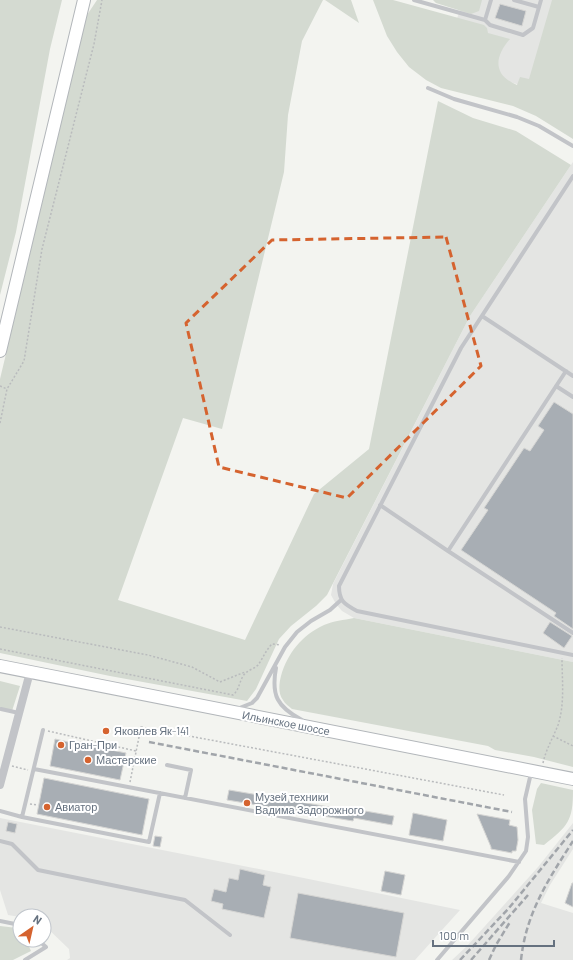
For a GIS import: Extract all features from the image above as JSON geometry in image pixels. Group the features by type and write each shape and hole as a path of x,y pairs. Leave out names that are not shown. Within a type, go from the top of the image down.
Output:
{"main road":[{"path":"0,351 84,0"},
{"name":"Ильинское шоссе","path":"0,666 573,779"}],"street":[{"path":"0,785 30,672"}],"lane":[{"path":"414,0 485,20 490,25 523,35 534,28 541,0"},
{"path":"485,20 491,0"},
{"path":"516,0 539,7"},
{"path":"428,88 454,99 517,116 539,126 573,146"},
{"path":"573,176 461,348 339,586 341,600 347,606 357,611 573,655"},
{"path":"482,316 573,376"},
{"path":"448,551 566,371"},
{"path":"556,386 573,397"},
{"path":"380,506 573,633"},
{"path":"229,711 252,703 261,692 285,647 297,632 330,610 341,600"},
{"path":"277,664 274,688 279,703 285,710 317,729"},
{"path":"1,708 19,713"},
{"path":"22,816 43,730"},
{"path":"167,765 191,770 185,798"},
{"path":"34,770 519,862"},
{"path":"437,960 519,862 526,851 528,837 526,799 536,772"},
{"path":"0,811 149,842 160,793"},
{"path":"0,841 12,844 38,870 185,900 230,934"},
{"path":"0,921 12,923"},
{"path":"25,960 44,948"}],"path":[{"path":"0,423 7,389 24,361 42,249 94,44 102,0"},
{"path":"0,386 7,389"},
{"path":"0,627 148,655 192,667 220,682 257,666 267,648 272,644 285,647"},
{"path":"0,649 233,695 239,688 242,678 246,672"},
{"path":"536,772 558,725 561,711 562,653"},
{"path":"129,787 141,727 504,795"},
{"path":"43,730 136,751"},
{"path":"553,736 573,746"},
{"path":"6,764 34,770"}],"highlighted area":[{"path":"446,237 481,366 347,498 219,467 186,323 272,240"}],"shaded area":[{"path":"0,0 62,0 50,49 16,232 0,295"},
{"path":"97,0 323,0 302,41 288,115 284,172 222,429 183,418 118,600 245,640 314,494 369,449 438,101 473,118 516,131 571,165 470,316 327,595 291,626 279,639 256,689 247,701 110,676 0,653 0,379 87,15"},
{"path":"325,0 351,0 359,23"},
{"path":"373,0 393,0 484,25 487,28 488,33 510,39 501,52 498,65 504,76 509,81 517,85 520,77 529,79 552,0 573,0 573,139 536,116 513,106 441,88 426,80 409,67 397,52 387,36"},
{"path":"433,0 482,0 479,11 471,14 436,3"},
{"path":"464,0 559,0 532,89 495,77 456,21"},
{"path":"573,162 573,662 354,618 342,611 336,604 331,595 333,584 470,316"},
{"path":"354,618 573,662 573,767 534,757 495,750 488,746 292,709 281,698 279,689 280,679 291,653 302,640 316,629 331,622"},
{"path":"0,681 20,686 12,711 0,708"},
{"path":"541,783 573,790 572,809 568,822 559,833 544,845 536,844 532,810 537,789"},
{"path":"0,818 460,910 415,960 67,960 70,958 69,949 52,933 52,908 12,908 12,916 8,915 0,890"},
{"path":"573,823 573,849 550,885 541,903 573,913 573,960 452,960 467,946 538,867"},
{"path":"0,926 12,927 12,948 30,948 31,951 13,960 0,960"}],"building":[{"path":"500,4 526,11 522,26 495,18"},
{"path":"554,402 573,414 573,629 554,616 556,613 461,550 488,510 484,508 524,448 530,451 544,430 538,426"},
{"path":"550,622 572,636 564,648 543,633"},
{"name":"Мастерские","path":"55,739 77,744 80,742 93,744 96,747 126,753 120,780 50,766"},
{"path":"44,778 149,799 142,835 37,814"},
{"path":"229,790 365,813 365,811 394,816 392,825 354,818 353,821 227,800"},
{"path":"413,813 447,820 443,841 409,835"},
{"path":"477,814 510,820 509,825 517,827 518,840 516,851 512,851 512,853 491,849"},
{"path":"8,822 17,824 15,833 6,831"},
{"path":"155,836 162,837 160,847 153,846"},
{"path":"240,869 265,875 263,885 271,887 264,918 222,909 223,904 211,901 214,889 226,892 229,878 238,880"},
{"path":"385,871 405,875 401,895 381,891"},
{"path":"573,883 573,907 565,903"},
{"path":"298,893 404,913 396,957 290,938"}],"railway":[{"path":"149,742 512,812"},
{"path":"460,960 509,908 573,830"},
{"path":"521,960 524,943 533,912 547,883 573,841"},
{"path":"471,960 528,895"},
{"path":"489,960 510,922"}],"place":[{"name":"Яковлев Як-141","path":"106,731"},
{"name":"Гран-При","path":"61,745"},
{"name":"Мастерские","path":"88,760"},
{"name":"Музей техники Вадима Задорожного","path":"247,803"},
{"name":"Авиатор","path":"47,807"}]}
